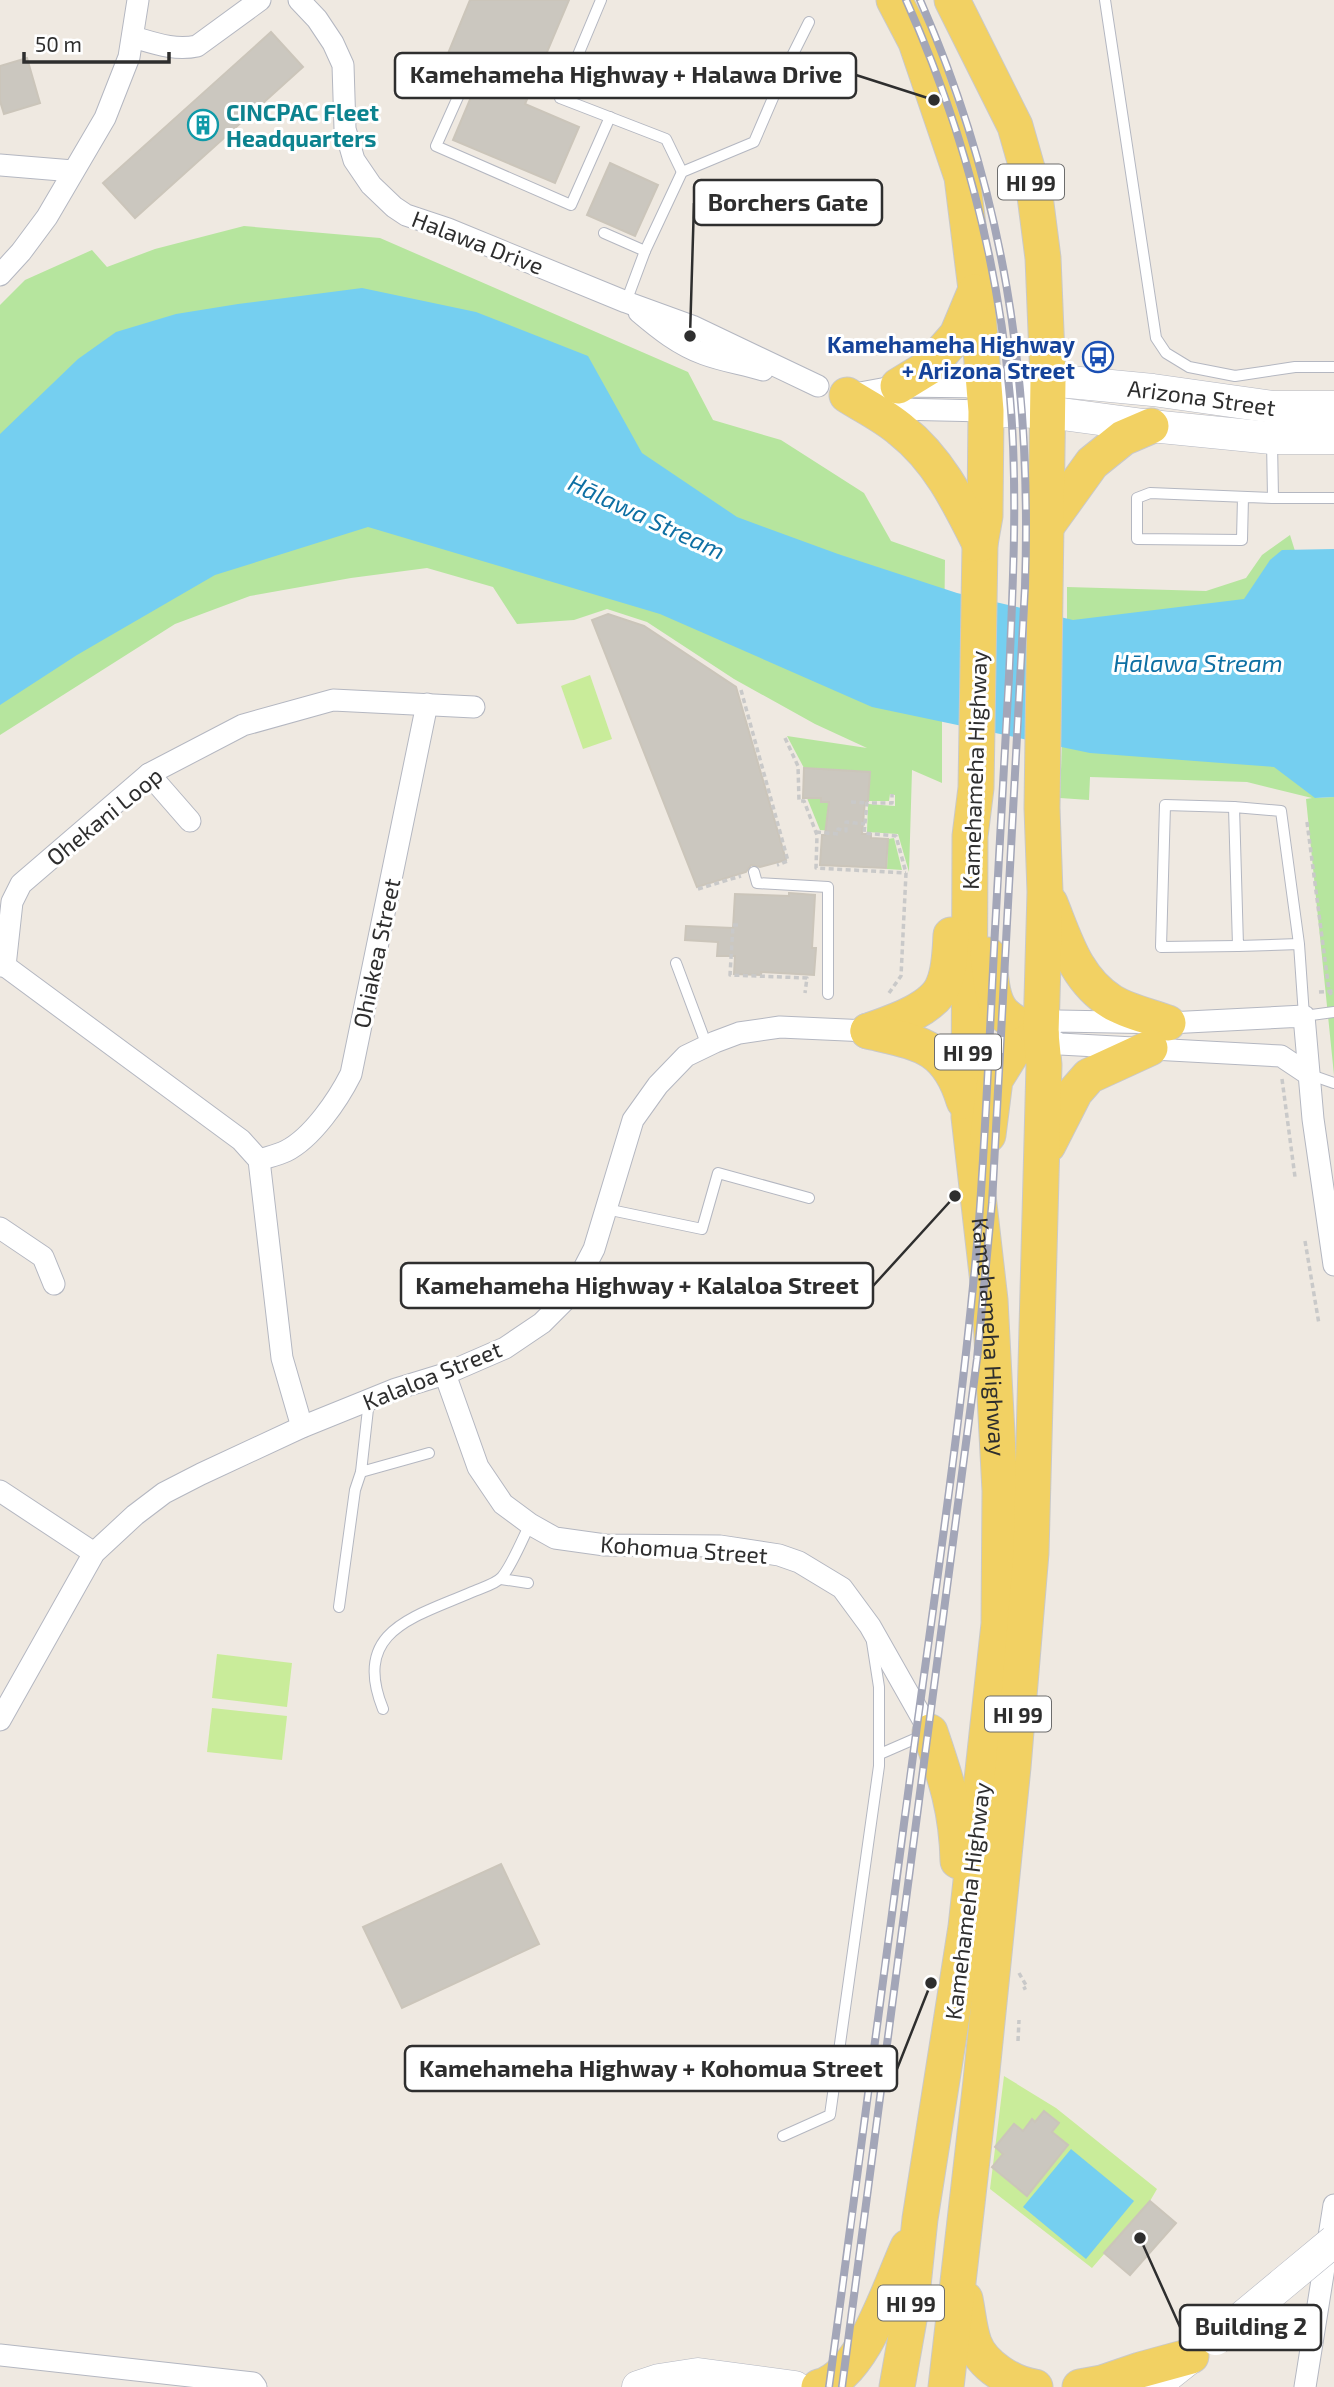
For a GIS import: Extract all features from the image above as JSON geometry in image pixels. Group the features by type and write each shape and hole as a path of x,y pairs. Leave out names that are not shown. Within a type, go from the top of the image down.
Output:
{"main road":[{"name":"Kamehameha Highway","path":"894,0 916,42 962,177 976,289 985,399 985,516 979,560 976,788 970,835 969,1117 990,1300 1000,1491 999,1624 966,1927 920,2219 910,2314 897,2387"},
{"name":"Kamehameha Highway","path":"946,2387 981,2081 1013,1766 1031,1553 1043,1154 1044,1065 1041,1034 1045,891 1042,808 1048,396 1043,258 1035,197 1015,126 952,0"},
{"path":"898,386 929,366 957,335 976,289"},
{"path":"832,391 900,428 932,459 958,499 979,560"},
{"path":"1046,527 1092,463 1123,438 1151,426"},
{"path":"868,1031 927,1006 944,986 950,958 953,891 970,835"},
{"path":"971,884 986,940 993,1002 1015,1025 1041,1034"},
{"path":"1043,1154 1075,1091 1089,1076 1159,1035 1112,1002 1074,963 1045,891"},
{"path":"868,1031 917,1042 943,1058 957,1077 969,1117"},
{"path":"982,1220 989,1114 995,1080 1013,1051 1041,1034"},
{"path":"930,1732 948,1785 957,1828 958,1885 966,1927"},
{"path":"819,2387 838,2378 858,2355 920,2219"},
{"path":"958,2272 975,2345 988,2363 1008,2378 1035,2387"},
{"path":"1080,2387 1102,2383 1203,2348"}],"street":[{"path":"0,275 47,217 105,118 129,57 138,0"},
{"path":"133,37 170,47 197,46 260,0"},
{"name":"Halawa Drive","path":"299,0 317,19 342,65 344,113 349,144 361,173 382,198 406,215 523,258 692,327 832,391 895,410 985,399"},
{"path":"0,165 73,172"},
{"path":"832,391 898,386 985,399"},
{"name":"Arizona Street","path":"985,399 1153,390 1334,438"},
{"name":"Arizona Street","path":"1048,396 1151,426 1273,422 1334,407"},
{"name":"Ohekani Loop","path":"259,1160 241,1140 3,966 12,902 21,884 149,774 243,725 333,700 474,707"},
{"name":"Ohiakea Street","path":"259,1160 287,1151 316,1126 340,1097 351,1074 427,704"},
{"path":"149,774 190,821"},
{"path":"1308,1074 1281,1056 1159,1035 1058,1021 1041,1034 1060,1044 1159,1035 1304,1016 1321,1182 1334,1265"},
{"name":"Kalaloa Street","path":"0,1720 94,1553 135,1515 164,1493 302,1427 396,1389 445,1374 505,1348 542,1324 564,1301 594,1248 633,1120 658,1085 686,1056 739,1033 780,1027 868,1031"},
{"path":"259,1160 282,1358 302,1427"},
{"path":"0,1228 43,1257 54,1284"},
{"name":"Kohomua Street","path":"445,1374 478,1466 503,1504 530,1524 555,1538 605,1545 720,1546 779,1555 799,1563 842,1588 870,1626 930,1732"},
{"path":"0,1491 94,1553"},
{"path":"1305,2387 1334,2205"},
{"path":"1153,2387 1334,2241"},
{"path":"0,2355 253,2383 256,2387"},
{"path":"638,2387 659,2380 698,2374 794,2387"}],"lane":[{"path":"601,0 560,97 666,139 682,172"},
{"path":"1105,0 1156,338 1166,353 1189,367 1235,376 1295,367 1334,367"},
{"path":"626,302 645,251 682,172 754,142 809,22"},
{"path":"462,88 436,146 571,205 610,117"},
{"path":"604,233 645,251"},
{"path":"1273,422 1273,498"},
{"path":"1243,496 1242,540 1137,539 1137,498 1150,493 1334,498"},
{"path":"1298,944 1161,947 1166,805 1281,811 1298,944 1304,1016 1334,1012"},
{"path":"1234,807 1238,946"},
{"path":"754,872 757,883 828,887 828,994"},
{"path":"676,962 707,1046"},
{"path":"1308,1074 1334,1083"},
{"path":"606,1209 702,1228 718,1174 809,1198"},
{"path":"339,1607 355,1489 361,1472 369,1400"},
{"path":"361,1472 429,1453"},
{"path":"501,1579 530,1524"},
{"path":"383,1709 377,1694 375,1663 383,1640 401,1623 501,1579 528,1583"},
{"path":"783,2136 830,2115 880,1754 879,1687 870,1626"},
{"path":"880,1754 930,1732"}],"path":[{"path":"740,690 788,861 777,865"},
{"path":"785,738 799,766 799,801 804,801 816,832 816,868 906,873"},
{"path":"851,802 892,803 892,794"},
{"path":"867,803 864,833 896,836 906,873 901,976 886,998"},
{"path":"816,832 838,834 838,830 846,831 846,822 865,824"},
{"path":"1307,822 1333,998"},
{"path":"738,925 733,925 730,975 807,978 805,993"},
{"path":"1319,992 1331,991"},
{"path":"1279,1072 1295,1177"},
{"path":"1305,1241 1319,1324"},
{"path":"1019,1972 1027,1987 1023,1989"},
{"path":"1018,2041 1020,2020"}],"green space":[{"path":"244,226 380,238 688,372 713,420 781,440 864,493 891,541 945,560 944,639 565,427 0,571 0,305 25,280 92,250 107,267 155,249"},
{"path":"414,472 942,703 942,783 912,770 909,872 898,834 867,832 868,804 895,806 895,795 890,794 889,801 868,801 869,772 804,768 787,736 867,748 815,724 734,679 647,622 607,609 574,620 517,624 493,587 427,568 250,596 175,624 0,735 0,656"},
{"path":"1290,535 1295,551 1266,606 1067,678 1067,587 1206,591 1246,578 1262,555"},
{"path":"590,675 612,739 583,749 561,686"},
{"path":"1063,715 1279,753 1316,798 1334,797 1334,1075 1306,799 1312,798 1247,782 1090,777 1089,800 1060,798"},
{"path":"807,798 829,802 836,831 820,830"},
{"path":"894,838 902,870 887,869 888,839"},
{"path":"217,1654 292,1663 287,1707 212,1698"},
{"path":"212,1708 287,1716 282,1760 207,1752"},
{"path":"1004,2076 1056,2108 1157,2189 1150,2201 1176,2223 1130,2275 1105,2253 1092,2268 990,2189"}],"water":[{"name":"Hālawa Stream","path":"362,288 476,312 588,356 642,453 737,517 957,593 1073,620 1244,599 1270,560 1282,550 1334,549 1334,797 1315,798 1274,767 1090,753 872,707 660,614 368,527 215,575 77,655 0,705 0,434 78,359 116,332 176,314"},
{"path":"1071,2149 1134,2201 1086,2259 1023,2207"}],"building":[{"path":"470,0 569,0 525,104 579,127 555,183 453,140 482,71 447,56"},
{"name":"CINCPAC Fleet Headquarters","path":"271,32 303,67 135,218 103,183"},
{"path":"27,58 40,103 4,114 0,101 0,66"},
{"path":"610,163 658,185 635,236 587,215"},
{"path":"608,614 644,626 736,687 786,860 760,867 751,865 746,872 697,887 592,620"},
{"path":"804,768 870,772 862,834 871,834 871,838 888,839 886,868 820,865 822,835 825,835 829,802 821,802 821,798 803,798"},
{"path":"789,893 815,895 812,948 816,948 814,975 761,972 761,975 734,974 735,956 717,956 718,942 685,940 686,926 733,928 735,894 789,896"},
{"path":"501,1864 539,1944 402,2008 363,1927"},
{"path":"1044,2111 1059,2123 1052,2132 1068,2145 1027,2196 992,2167 1003,2154 995,2147 1014,2124 1023,2131 1032,2119 1035,2122"},
{"path":"1150,2201 1176,2223 1130,2275 1104,2253"}],"railway":[{"path":"829,2387 967,1347 986,1112 1013,571 1014,502 1010,397 997,295 987,244 960,144 926,47 906,0"},
{"path":"842,2387 977,1359 992,1203 1025,587 1023,434 1007,287 973,143 949,72 920,0"}],"place":[{"name":"Kamehameha Highway + Halawa Drive","path":"934,100"},
{"name":"CINCPAC Fleet Headquarters","path":"203,125"},
{"name":"Borchers Gate","path":"690,336"},
{"name":"Kamehameha Highway + Arizona Street","path":"1098,357"},
{"name":"Kamehameha Highway + Kalaloa Street","path":"955,1196"},
{"name":"Kamehameha Highway + Kohomua Street","path":"931,1983"},
{"name":"Building 2","path":"1140,2238"}]}
